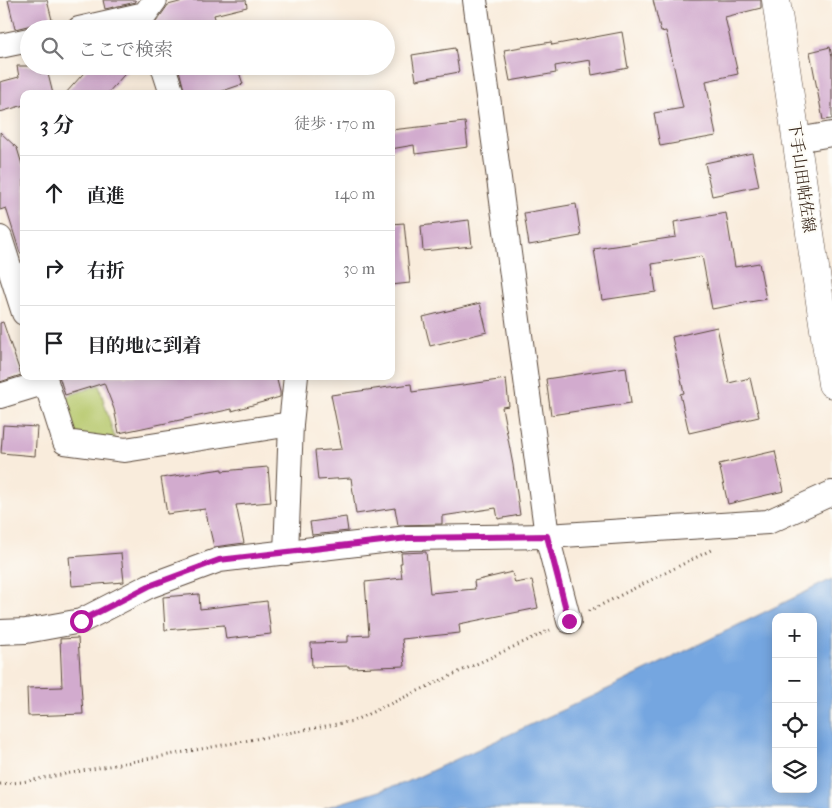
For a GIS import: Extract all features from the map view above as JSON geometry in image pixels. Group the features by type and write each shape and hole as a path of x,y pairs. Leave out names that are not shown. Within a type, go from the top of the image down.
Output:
{"main road":[{"name":"下手山田帖佐線","path":"776,0 832,384"}],"street":[{"path":"476,0 547,536 569,621"},
{"path":"122,20 150,14"},
{"path":"0,46 20,42"},
{"path":"165,75 171,90"},
{"path":"797,140 832,134"},
{"path":"0,238 20,300"},
{"path":"0,396 42,380"},
{"path":"45,380 65,442 125,450 291,424"},
{"path":"286,553 291,424 296,380"},
{"path":"0,632 26,631 81,621 149,586 219,560 408,538 547,536 768,522 832,492"}],"path":[{"path":"0,784 22,782 352,721 569,621 716,548"}],"green space":[{"path":"99,385 115,439 69,438 56,400"}],"water":[{"path":"832,579 832,808 324,808 405,783 612,687"}],"building":[{"path":"8,0 47,0 52,20 20,20 20,28 15,29"},
{"path":"103,0 135,0 136,2 105,9"},
{"path":"187,0 246,0 247,7 214,15 215,20 157,20 168,5"},
{"path":"653,0 761,0 761,8 725,17 738,74 706,81 716,136 660,146 654,113 683,108 666,31 661,32"},
{"path":"622,32 628,68 592,75 590,60 555,66 556,73 510,81 504,50 551,42 552,45"},
{"path":"830,47 832,57 832,119 823,120 810,52"},
{"path":"455,48 459,72 416,80 412,55"},
{"path":"17,66 20,66 20,75 48,75 52,90 20,90 20,106 0,112 0,82 19,77"},
{"path":"82,75 124,75 111,90 69,90"},
{"path":"180,75 240,75 243,84 226,90 184,90"},
{"path":"465,122 468,147 415,154 414,145 395,148 395,130"},
{"path":"0,132 17,148 20,158 20,253 6,208 0,210"},
{"path":"752,153 759,186 712,196 705,163"},
{"path":"576,204 581,236 529,245 524,213"},
{"path":"726,213 735,267 759,263 766,299 712,309 702,256 652,264 656,292 602,300 594,249 676,237 674,222"},
{"path":"469,220 472,246 423,251 421,226"},
{"path":"404,223 410,283 395,285 395,224"},
{"path":"480,303 487,332 430,346 423,317"},
{"path":"3,322 20,375 0,382 0,323"},
{"path":"717,327 729,383 750,378 759,417 689,433 680,394 684,393 672,337"},
{"path":"626,367 631,403 551,415 546,379"},
{"path":"506,379 509,406 502,407 520,515 498,519 496,508 442,516 442,524 398,525 395,508 356,514 351,478 318,480 315,451 342,449 331,395 411,384 412,392"},
{"path":"60,380 277,380 280,392 280,397 232,411 232,409 119,433 114,409 104,383 65,395"},
{"path":"3,425 37,427 35,456 1,453"},
{"path":"775,451 784,491 728,504 719,464"},
{"path":"268,467 271,502 236,505 244,543 214,547 205,509 167,514 161,478 222,469 222,471"},
{"path":"346,517 348,531 312,535 310,522"},
{"path":"426,552 430,593 475,589 474,581 512,572 515,583 532,580 538,608 459,624 460,633 402,639 405,666 312,667 311,643 348,642 348,636 369,635 365,582 402,578 401,553"},
{"path":"121,553 124,582 72,586 69,557"},
{"path":"199,594 200,609 267,601 271,634 226,639 224,625 165,630 163,597"},
{"path":"78,638 83,714 28,716 27,688 62,687 60,639"}],"route":[{"path":"81,621 149,586 219,560 408,538 547,536 569,621"}]}
